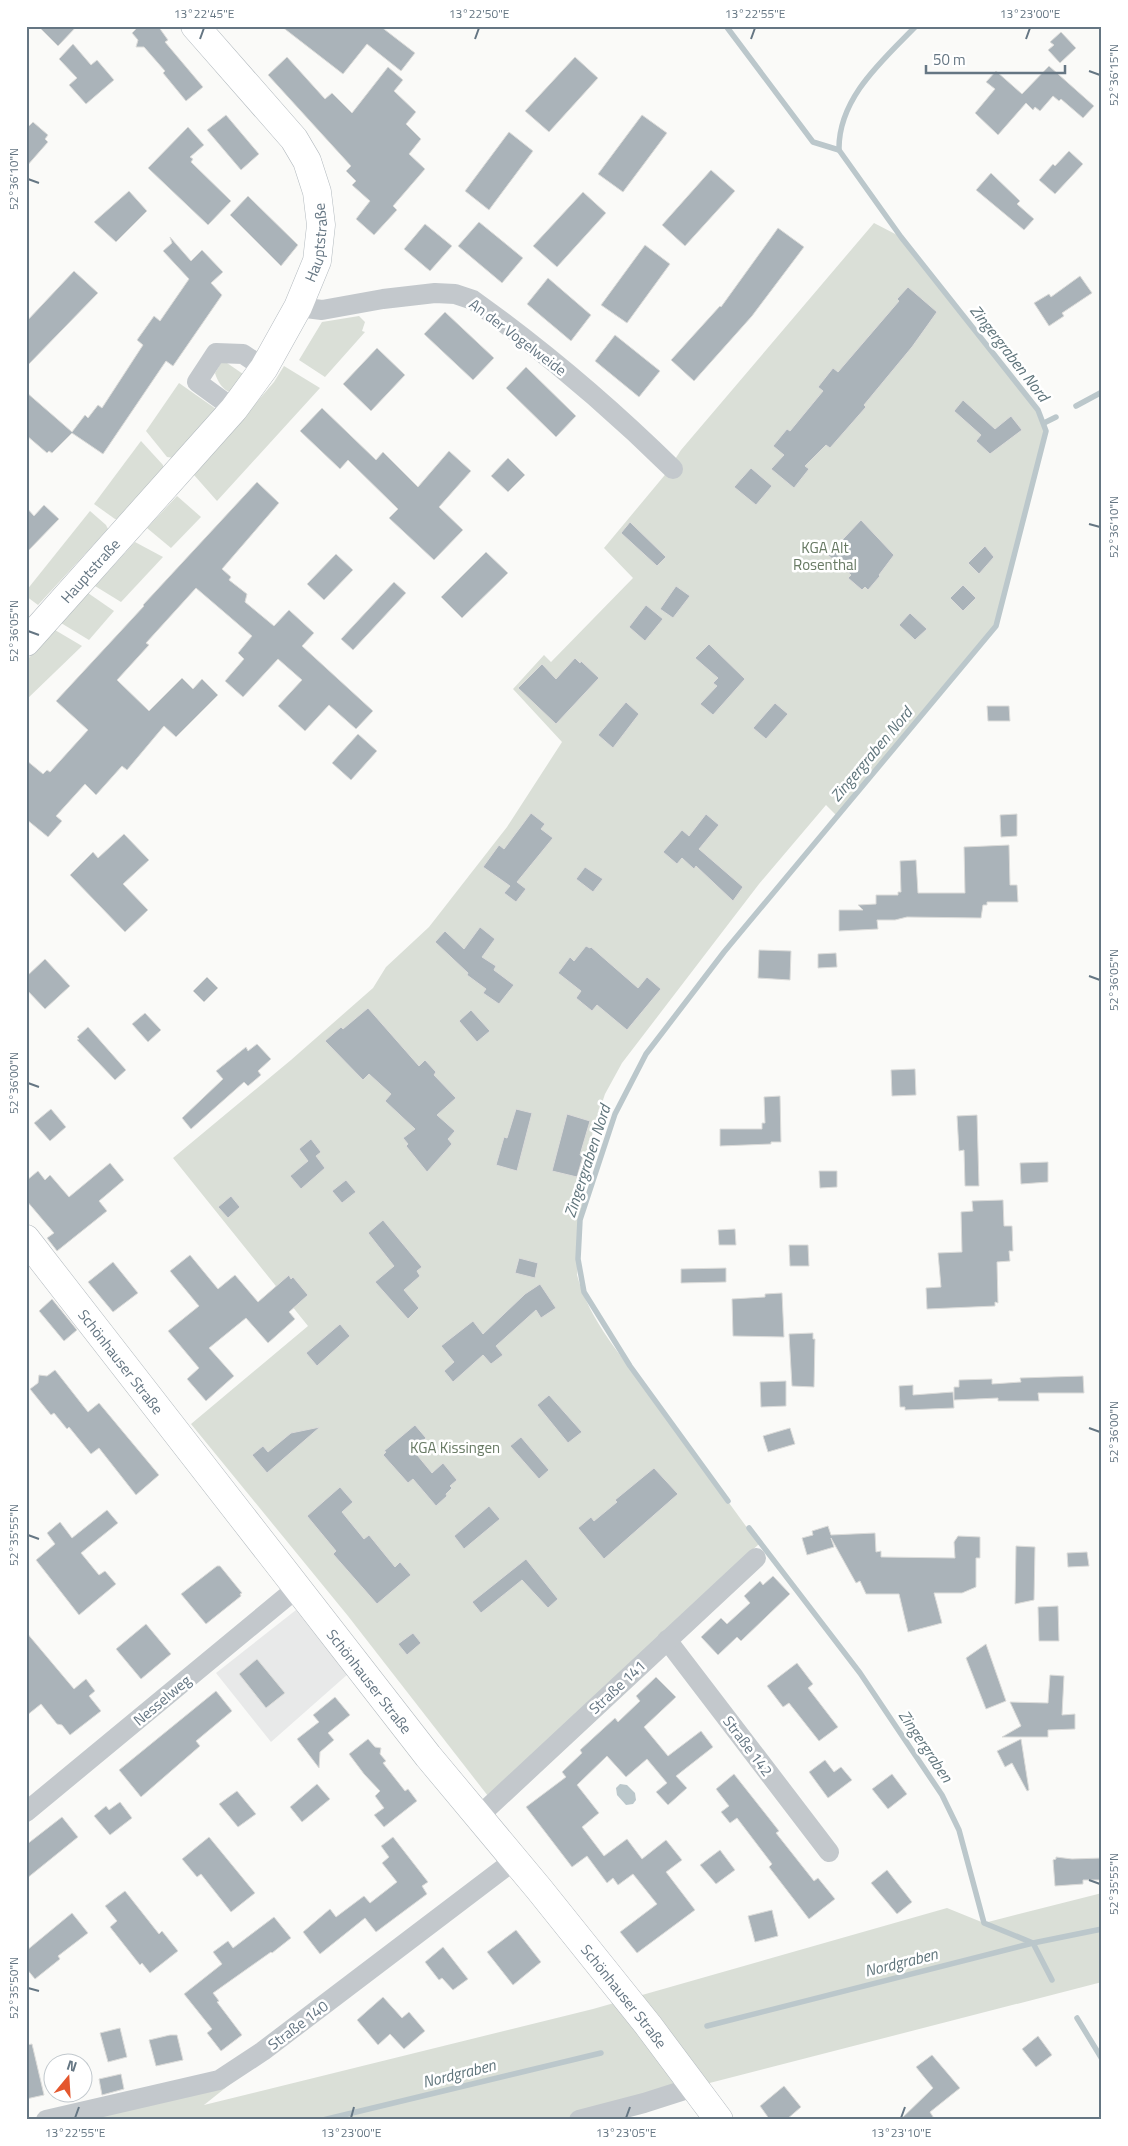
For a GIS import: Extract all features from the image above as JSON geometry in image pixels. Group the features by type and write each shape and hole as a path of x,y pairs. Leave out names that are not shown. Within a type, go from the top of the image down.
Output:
{"street":[{"name":"Hauptstraße","path":"26,642 234,409 264,368 298,307 317,261 321,225 317,192 307,161 286,130 195,26"},
{"name":"An der Vogelweide","path":"298,307 322,310 383,298 435,293 455,294 473,300 573,378 673,469"},
{"path":"234,409 197,382 216,353 243,354 264,368"},
{"name":"Schönhauser Straße","path":"26,1239 297,1588 478,1817 516,1860 718,2120"},
{"name":"Straße 141","path":"478,1817 756,1558"},
{"name":"Nesselweg","path":"29,1804 297,1588"},
{"name":"Straße 142","path":"666,1640 829,1852"},
{"name":"Straße 140","path":"46,2120 219,2080 264,2051 516,1860"},
{"path":"579,2120 644,2103 694,2087"}],"shaded area":[{"path":"296,1610 348,1674 271,1742 216,1673"},
{"path":"620,1784 627,1785 635,1793 636,1800 633,1804 626,1805 617,1795 616,1788"}],"green space":[{"name":"KGA Kissingen","path":"874,223 901,237 1038,410 1046,431 996,626 837,816 826,805 759,884 622,1063 605,1094 593,1130 588,1158 577,1275 590,1308 608,1339 759,1544 488,1796 348,1616 191,1424 308,1326 173,1158 291,1060 373,988 386,967 429,927 507,827 562,742 513,689 544,655 551,662 633,578 604,548 664,476 681,450"},
{"path":"359,316 365,322 362,331 365,332 325,377 299,360 322,322"},
{"path":"221,363 227,363 243,374 231,393 219,382 215,373"},
{"path":"284,366 320,388 217,501 194,475 274,382"},
{"path":"179,383 216,409 174,458 167,457 146,431"},
{"path":"141,441 163,465 163,468 118,519 115,519 94,504"},
{"path":"177,496 201,517 171,548 147,528"},
{"path":"90,511 108,529 38,605 26,596 26,591"},
{"path":"135,542 163,557 121,602 95,586"},
{"path":"88,593 114,611 89,640 61,623"},
{"path":"55,630 82,646 26,700 26,661"},
{"path":"1102,1893 1102,1982 560,2120 72,2120 234,2081 204,2105 593,2009 947,1908 984,1923"}],"building":[{"path":"38,26 77,26 58,46"},
{"path":"139,26 158,26 168,40 165,42 203,87 186,101 163,73 165,71 144,47 136,47 138,40 132,33"},
{"path":"281,26 380,26 415,53 401,71 367,44 343,74"},
{"path":"1061,32 1076,48 1060,63 1048,50 1054,45 1050,42"},
{"path":"73,44 91,65 97,60 114,80 86,104 69,85 77,78 59,59"},
{"path":"287,57 325,99 332,93 352,113 388,67 403,80 394,91 416,112 406,124 421,139 409,154 425,169 393,206 397,210 374,235 356,219 370,201 352,185 356,181 346,171 351,166 268,75"},
{"path":"575,57 598,78 549,132 525,111"},
{"path":"1049,66 1094,106 1083,118 1061,99 1059,101 1053,96 1040,111 1035,107 1033,110 1026,103 998,135 975,113 995,89 986,82 996,71 1022,94"},
{"path":"226,115 259,154 241,170 207,130"},
{"path":"642,115 667,133 623,192 598,174"},
{"path":"33,122 48,135 45,139 48,142 26,167 26,129"},
{"path":"188,127 204,145 190,157 193,159 191,162 231,201 208,225 148,168"},
{"path":"509,132 533,151 489,210 465,191"},
{"path":"1069,151 1083,164 1055,194 1039,180 1053,164 1055,166"},
{"path":"711,170 735,191 685,246 662,225"},
{"path":"991,173 1020,201 1017,204 1034,219 1024,230 976,190"},
{"path":"129,191 147,211 116,242 94,222"},
{"path":"583,192 606,213 557,267 533,246"},
{"path":"248,196 298,245 281,266 230,215"},
{"path":"479,222 523,258 502,283 458,246"},
{"path":"425,224 452,246 430,271 404,249"},
{"path":"778,228 804,247 752,316 694,381 671,360 721,307"},
{"path":"170,237 191,261 202,250 223,272 211,283 222,295 173,366 166,361 103,454 72,433 52,453 49,451 47,453 26,435 26,392 72,432 85,415 88,418 98,405 102,408 143,345 137,340 154,316 160,321 189,279 163,251 172,243"},
{"path":"645,245 670,264 627,323 601,305"},
{"path":"74,271 98,293 26,367 26,322"},
{"path":"1080,276 1092,293 1062,313 1064,316 1049,326 1034,303 1049,294 1051,297"},
{"path":"548,278 591,315 571,341 527,304"},
{"path":"908,287 937,312 912,347 864,405 866,407 830,448 826,445 805,466 809,469 794,488 771,469 784,455 773,446 787,429 790,431 823,391 818,387 833,368 838,372 899,301 897,299"},
{"path":"445,312 494,358 473,380 424,334"},
{"path":"615,335 660,371 639,397 595,361"},
{"path":"377,348 405,375 371,411 343,384"},
{"path":"526,367 576,416 556,437 506,388"},
{"path":"963,400 995,429 1011,416 1022,430 990,454 976,441 981,435 954,411"},
{"path":"322,408 376,460 383,452 418,487 449,451 471,471 439,507 463,530 434,560 389,518 398,509 348,460 340,469 300,431"},
{"path":"508,458 525,475 508,492 491,476"},
{"path":"751,468 772,486 756,505 734,487"},
{"path":"257,482 279,503 222,569 231,577 229,580 247,594 245,602 274,626 289,610 314,633 302,646 373,711 356,729 329,705 305,731 278,706 302,680 278,659 243,697 225,681 244,659 238,653 252,636 196,588 146,643 149,645 117,680 149,711 182,678 193,689 202,679 218,695 176,737 164,726 127,770 122,766 96,795 85,784 56,816 62,821 48,837 26,819 26,760 43,774 47,770 50,772 88,730 56,701"},
{"path":"44,505 59,519 26,553 26,507 34,516"},
{"path":"861,520 894,555 868,590 865,587 862,590 848,578 851,575 828,555"},
{"path":"630,522 666,557 657,566 621,533"},
{"path":"985,546 994,557 979,574 968,563"},
{"path":"486,552 508,573 462,618 441,597"},
{"path":"336,554 353,570 324,600 307,584"},
{"path":"394,582 406,593 353,650 341,639"},
{"path":"963,585 976,598 963,611 950,598"},
{"path":"676,586 690,596 673,618 660,609"},
{"path":"646,605 663,619 645,641 629,627"},
{"path":"910,613 927,629 915,640 899,625"},
{"path":"709,644 745,679 713,715 700,704 717,686 713,683 718,678 695,658"},
{"path":"575,658 580,663 581,661 599,678 556,724 518,688 542,664 556,679"},
{"path":"626,702 639,714 613,748 598,735"},
{"path":"775,703 788,714 766,739 753,728"},
{"path":"987,706 1009,706 1010,721 988,721"},
{"path":"358,734 377,751 351,780 332,763"},
{"path":"531,813 545,824 541,829 553,838 517,882 526,889 516,902 504,893 510,886 483,867 499,845 504,849"},
{"path":"706,814 719,825 699,849 743,887 733,901 696,866 694,869 682,858 677,864 663,852 682,830 689,836"},
{"path":"1017,814 1017,836 1001,837 1000,815"},
{"path":"124,834 149,860 123,884 148,910 125,932 70,875 93,852 98,858"},
{"path":"1009,845 1010,885 1017,885 1018,902 987,902 987,905 983,905 981,918 907,917 895,920 877,920 878,929 839,931 839,910 863,910 858,905 876,904 876,895 898,895 898,892 901,892 900,861 916,860 918,893 965,893 964,847"},
{"path":"585,867 603,879 593,892 576,879"},
{"path":"480,927 495,939 482,957 496,966 494,970 514,985 499,1004 483,993 486,989 467,975 468,973 435,942 445,931 464,949"},
{"path":"586,946 591,947 638,988 647,977 661,989 627,1030 597,1005 592,1011 576,998 581,991 558,973 570,957 574,961"},
{"path":"759,950 791,951 790,980 758,978"},
{"path":"836,953 837,967 818,968 818,954"},
{"path":"45,959 70,986 45,1009 26,989 26,977"},
{"path":"207,977 218,988 204,1002 193,991"},
{"path":"368,1008 419,1066 425,1060 436,1072 434,1075 456,1098 437,1115 455,1131 448,1139 452,1144 427,1172 406,1146 408,1144 403,1138 415,1129 385,1101 391,1094 369,1074 363,1080 325,1041"},
{"path":"471,1010 490,1031 477,1042 459,1021"},
{"path":"145,1013 161,1030 148,1042 132,1024"},
{"path":"88,1027 126,1070 115,1080 77,1040 79,1039 77,1037"},
{"path":"257,1044 271,1059 258,1071 261,1075 248,1086 244,1082 191,1129 182,1118 223,1079 216,1071 246,1047 248,1051"},
{"path":"915,1069 916,1095 892,1096 891,1070"},
{"path":"780,1096 781,1142 720,1146 720,1129 762,1129 762,1123 765,1123 764,1097"},
{"path":"51,1109 66,1127 50,1141 34,1123"},
{"path":"516,1109 532,1113 517,1171 496,1165 504,1137 507,1138"},
{"path":"567,1114 590,1121 580,1155 583,1156 577,1177 552,1171"},
{"path":"977,1115 979,1186 965,1186 964,1150 959,1151 957,1116"},
{"path":"311,1139 321,1152 316,1156 325,1168 301,1189 290,1176 308,1161 299,1149"},
{"path":"1048,1162 1048,1182 1021,1184 1020,1163"},
{"path":"110,1163 124,1180 99,1201 107,1211 57,1251 47,1238 54,1233 26,1200 26,1181 38,1171 45,1180 50,1175 69,1197"},
{"path":"819,1171 837,1171 837,1187 820,1188"},
{"path":"346,1180 356,1192 342,1203 332,1191"},
{"path":"231,1196 240,1207 228,1218 218,1207"},
{"path":"1003,1200 1004,1226 1012,1226 1013,1251 1009,1251 1010,1261 997,1262 998,1303 995,1302 995,1306 927,1309 926,1288 941,1287 938,1253 962,1252 961,1212 973,1211 972,1201"},
{"path":"383,1220 422,1267 417,1271 420,1276 404,1290 419,1308 408,1319 375,1282 394,1266 368,1233"},
{"path":"735,1229 736,1245 719,1245 718,1230"},
{"path":"789,1245 808,1245 809,1266 790,1266"},
{"path":"190,1255 218,1289 235,1275 258,1302 289,1275 291,1279 293,1277 308,1295 289,1312 295,1319 268,1343 246,1318 209,1348 234,1376 206,1401 187,1379 199,1368 168,1331 199,1306 170,1271"},
{"path":"519,1258 538,1263 535,1278 515,1273"},
{"path":"113,1262 138,1293 113,1312 88,1282"},
{"path":"726,1268 726,1282 681,1283 681,1269"},
{"path":"540,1284 556,1308 541,1318 536,1310 496,1346 503,1355 491,1364 483,1355 453,1382 444,1371 454,1362 441,1346 473,1321 483,1334 525,1294"},
{"path":"782,1293 784,1337 733,1336 732,1299 765,1297 765,1294"},
{"path":"52,1299 77,1330 64,1341 39,1311"},
{"path":"340,1324 350,1336 317,1366 306,1353"},
{"path":"813,1333 813,1339 815,1339 814,1387 792,1386 789,1334"},
{"path":"55,1370 88,1412 99,1403 159,1475 136,1495 99,1448 91,1454 69,1427 67,1429 54,1413 51,1415 30,1389 38,1383 39,1375 47,1376"},
{"path":"1083,1376 1084,1393 1038,1393 1039,1401 998,1401 998,1398 954,1400 954,1387 959,1387 959,1380 992,1379 992,1384 1021,1382 1020,1378"},
{"path":"786,1381 786,1406 761,1407 760,1382"},
{"path":"913,1385 913,1395 953,1392 954,1408 905,1410 905,1407 900,1407 899,1386"},
{"path":"549,1395 582,1432 568,1443 537,1405"},
{"path":"415,1425 426,1438 413,1450 432,1473 443,1463 457,1480 450,1486 452,1488 446,1494 447,1496 436,1506 413,1479 408,1483 383,1455 386,1452 384,1451"},
{"path":"320,1427 267,1473 252,1455 263,1446 268,1452 291,1433"},
{"path":"790,1428 795,1444 768,1452 763,1436"},
{"path":"521,1437 549,1470 539,1479 510,1446"},
{"path":"654,1468 678,1494 604,1559 578,1528 591,1517 594,1521 617,1502 615,1500"},
{"path":"340,1487 353,1502 342,1512 364,1539 369,1535 395,1567 400,1562 411,1575 377,1604 333,1554 336,1551 307,1516"},
{"path":"489,1506 500,1519 464,1549 454,1536"},
{"path":"107,1510 118,1523 81,1553 99,1575 105,1571 116,1584 79,1615 36,1560 55,1544 47,1533 60,1522 72,1538"},
{"path":"828,1526 831,1535 875,1533 876,1552 881,1551 881,1557 955,1558 954,1542 958,1536 980,1537 980,1558 976,1558 976,1587 962,1593 934,1593 942,1623 908,1632 899,1594 866,1594 860,1581 856,1583 831,1538 834,1547 807,1555 802,1538 813,1535 812,1531"},
{"path":"1016,1546 1035,1547 1034,1600 1015,1604"},
{"path":"1087,1552 1089,1566 1068,1567 1067,1553"},
{"path":"526,1559 558,1599 548,1608 522,1580 481,1613 472,1602"},
{"path":"217,1566 220,1566 242,1593 240,1594 241,1596 206,1624 181,1594"},
{"path":"773,1576 790,1594 741,1641 737,1637 718,1655 701,1637 721,1618 727,1624 750,1603 744,1596 760,1581 763,1585"},
{"path":"1058,1606 1059,1641 1039,1641 1038,1607"},
{"path":"146,1624 171,1654 141,1679 116,1649"},
{"path":"26,1632 74,1689 86,1679 95,1691 89,1696 101,1711 70,1735 62,1725 57,1724 41,1704 26,1716"},
{"path":"413,1633 421,1643 407,1655 398,1644"},
{"path":"986,1644 1006,1701 986,1709 966,1658"},
{"path":"257,1659 285,1693 266,1708 239,1674"},
{"path":"797,1663 813,1684 808,1688 838,1727 819,1741 789,1703 783,1707 767,1686"},
{"path":"1050,1675 1064,1676 1062,1715 1075,1714 1075,1729 1048,1730 1048,1737 1002,1737 1021,1726 1010,1702 1048,1703"},
{"path":"656,1677 676,1697 644,1727 668,1756 701,1731 713,1747 676,1776 687,1788 668,1805 656,1792 667,1783 647,1759 626,1777 607,1756 577,1785 599,1813 582,1827 604,1856 627,1839 642,1859 666,1840 682,1860 666,1872 695,1910 637,1953 620,1932 657,1904 633,1874 618,1885 613,1878 607,1883 587,1856 572,1867 526,1807 566,1777 562,1772 582,1753 580,1750 615,1718 618,1722 640,1701 636,1696"},
{"path":"216,1691 232,1711 196,1741 200,1746 141,1797 119,1770"},
{"path":"335,1697 350,1715 328,1733 334,1740 320,1752 319,1768 297,1739 319,1722 313,1715"},
{"path":"368,1739 375,1747 381,1748 380,1754 386,1761 383,1763 405,1791 408,1789 417,1801 384,1827 374,1815 384,1808 375,1796 380,1791 349,1754"},
{"path":"1021,1739 1029,1790 1027,1791 1012,1763 1005,1767 997,1751"},
{"path":"825,1760 834,1772 841,1767 852,1780 828,1798 809,1772"},
{"path":"734,1774 779,1831 776,1833 814,1881 818,1878 835,1899 809,1919 769,1867 772,1864 737,1818 730,1823 721,1812 729,1806 716,1789"},
{"path":"892,1774 907,1794 888,1809 872,1789"},
{"path":"317,1784 330,1799 302,1822 290,1807"},
{"path":"237,1791 256,1814 238,1827 219,1804"},
{"path":"120,1802 132,1818 110,1835 94,1816 106,1806 109,1810"},
{"path":"62,1817 78,1837 26,1879 26,1845"},
{"path":"209,1837 255,1893 231,1912 201,1874 197,1877 182,1859"},
{"path":"393,1837 428,1882 422,1886 427,1894 376,1932 365,1918 320,1954 303,1932 330,1909 336,1917 364,1896 370,1903 397,1882 382,1863 389,1857 381,1846"},
{"path":"720,1850 735,1870 716,1884 700,1865"},
{"path":"1056,1857 1072,1859 1102,1858 1102,1880 1083,1880 1083,1884 1055,1886 1053,1860"},
{"path":"887,1870 912,1902 897,1914 871,1883"},
{"path":"125,1891 159,1934 162,1931 178,1951 150,1973 142,1963 140,1965 110,1927 117,1921 105,1906"},
{"path":"772,1910 778,1936 755,1942 748,1916"},
{"path":"72,1913 88,1933 58,1956 60,1959 35,1979 26,1968 26,1951"},
{"path":"274,1917 291,1938 213,1993 219,2001 217,2002 242,2035 221,2051 207,2033 212,2029 184,1994 222,1964 213,1952 228,1941 233,1948"},
{"path":"516,1930 541,1962 513,1985 487,1952"},
{"path":"443,1947 468,1979 453,1990 442,1978 439,1980 425,1962"},
{"path":"383,1997 402,2018 409,2012 425,2031 404,2049 390,2034 378,2045 357,2020"},
{"path":"120,2028 127,2057 108,2062 100,2033"},
{"path":"177,2035 183,2060 156,2066 149,2040"},
{"path":"1038,2036 1052,2055 1036,2067 1022,2049"},
{"path":"32,2044 42,2086 42,2095 26,2099 26,2045"},
{"path":"932,2055 960,2088 930,2112 935,2120 900,2120 933,2088 916,2067"},
{"path":"121,2074 124,2089 102,2095 99,2079"},
{"path":"784,2086 801,2107 786,2120 770,2120 760,2106"}],"waterway":[{"path":"726,26 813,142 839,150"},
{"name":"Zingergraben Nord","path":"728,1501 630,1366 584,1292 578,1259 580,1220 615,1114 646,1054 724,952 996,626 1046,431 1038,410 901,237 839,150 841,131 846,113 854,97 877,66 916,26"},
{"path":"1076,406 1102,392"},
{"path":"1044,423 1056,417"},
{"name":"Zingergraben","path":"749,1528 860,1673 942,1795 959,1830 984,1923 1033,1943 1052,1980"},
{"name":"Nordgraben","path":"707,2026 1033,1943 1102,1929"},
{"name":"Zingergraben","path":"1077,2018 1102,2059"},
{"name":"Nordgraben","path":"323,2120 601,2053"}],"park label":[{"name":"KGA Alt Rosenthal","path":"825,556"}]}
